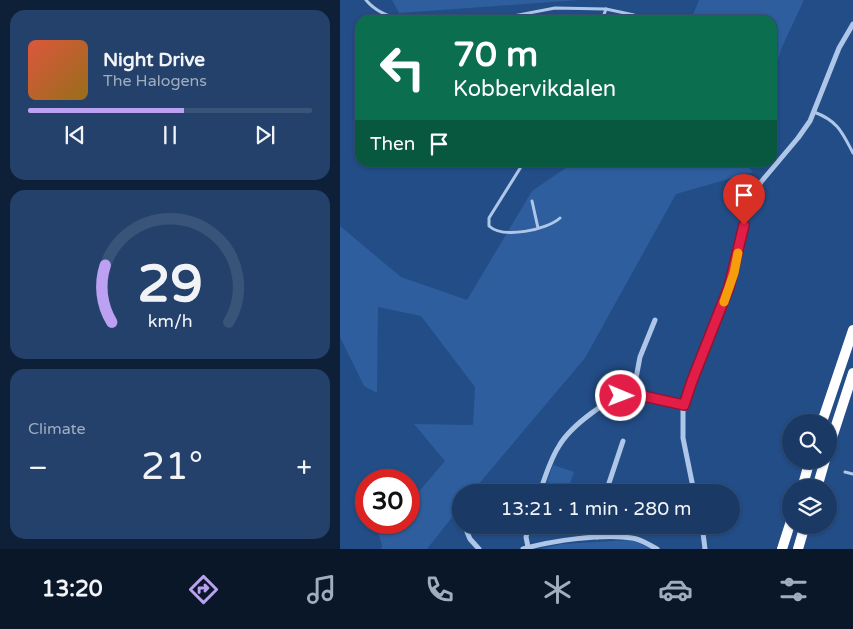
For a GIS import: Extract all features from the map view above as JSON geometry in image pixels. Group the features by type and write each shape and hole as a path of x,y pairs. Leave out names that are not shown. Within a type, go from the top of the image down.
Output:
{"highway":[{"path":"825,414 853,330"},
{"path":"837,422 853,373"},
{"path":"780,549 786,534"},
{"path":"798,549 802,534"}],"street":[{"path":"777,163 801,134 814,112 839,48 853,24"},
{"path":"692,484 683,438 684,405 729,287 745,216 751,199 761,182 774,167"},
{"path":"634,394 640,357 655,320"},
{"path":"543,484 559,444 589,416 614,399 625,394 634,394 684,405"},
{"path":"609,484 623,441"},
{"path":"468,534 470,540 479,549"},
{"path":"526,534 525,548 546,543 597,537 632,538 657,549"},
{"path":"703,534 705,549"}],"lane":[{"path":"366,0 381,12 388,15"},
{"path":"518,15 555,8 606,9 634,15"},
{"path":"604,15 606,9"},
{"path":"814,112 835,122 853,153"},
{"path":"521,167 489,218 490,227 497,231 517,232 554,224 560,218"},
{"path":"532,201 538,228"},
{"path":"845,472 853,474"}],"shaded area":[{"path":"392,0 579,0 399,13"},
{"path":"699,0 804,0 777,62 777,15 693,15"},
{"path":"567,167 748,167 753,172 676,194 585,358 479,484 452,484 452,517 427,549 381,549 379,534 420,534 420,490 445,461 414,424 473,425 475,387 421,316 378,307 377,393 364,386 340,337 340,226 401,277 467,300 532,191"},
{"path":"553,465 574,472 570,484 547,482"},
{"path":"632,540 652,549 540,549 562,544"}],"slow traffic":[{"path":"724,302 734,273 738,253"}],"route":[{"path":"621,396 634,394 684,405 685,398 734,273 744,225"}]}
